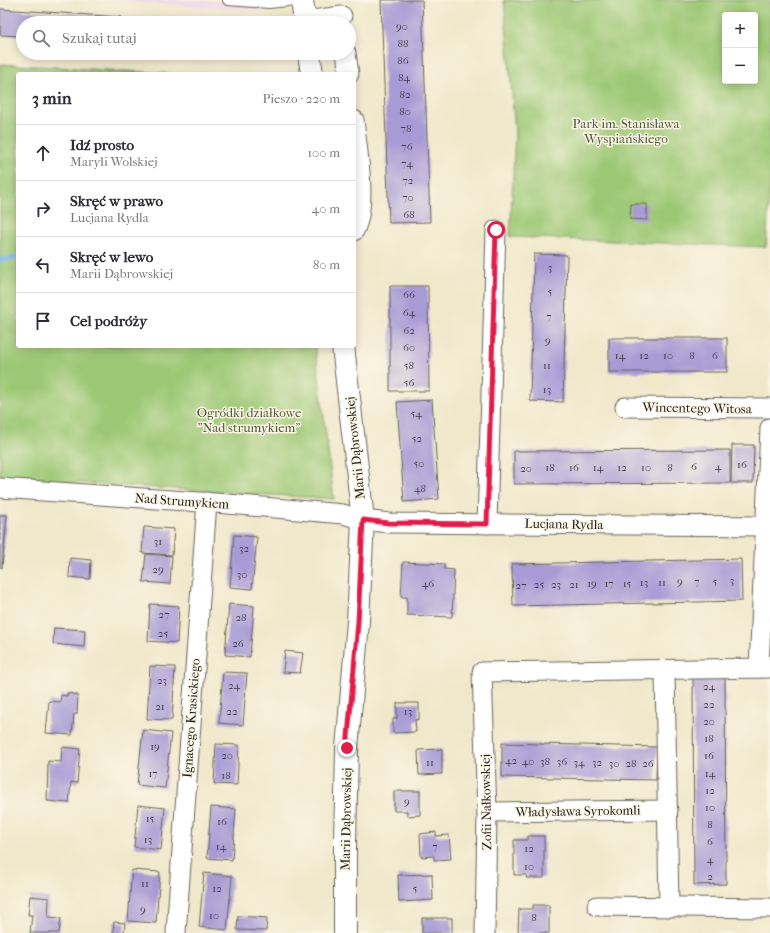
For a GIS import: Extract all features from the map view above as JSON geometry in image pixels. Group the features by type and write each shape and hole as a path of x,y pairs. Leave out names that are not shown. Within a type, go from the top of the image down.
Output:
{"street":[{"path":"302,0 304,16"},
{"path":"330,16 342,13"},
{"path":"310,60 312,72"},
{"path":"347,60 349,72"},
{"path":"356,143 360,188 359,221 356,227"},
{"path":"487,524 496,230"},
{"name":"Marii Dąbrowskiej","path":"343,348 363,520 358,622 347,748 344,843 345,933"},
{"name":"Wincentego Witosa","path":"625,407 770,408"},
{"path":"669,907 665,671 765,668 765,526 770,428"},
{"name":"Nad Strumykiem","path":"0,488 207,502 343,514 363,520"},
{"name":"Ignacego Krasickiego","path":"176,933 207,502"},
{"name":"Lucjana Rydla","path":"363,520 389,523 765,526"},
{"name":"Zofii Nałkowskiej","path":"484,933 487,812 482,672 665,671"},
{"name":"Władysława Syrokomli","path":"487,812 668,810"},
{"path":"597,906 770,908"}],"lane":[{"path":"228,0 269,3 297,0"}],"shaded area":[{"path":"105,0 263,0 262,11"}],"green space":[{"name":"Park im. Stanisława Wyspiańskiego","path":"504,0 770,0 770,182 766,247 510,237 515,132"},
{"name":"Ogródki działkowe \"Nad strumykiem\"","path":"0,64 146,72 16,72 16,348 315,348 334,499 0,478"}],"building":[{"path":"381,0 422,0 430,222 389,223"},
{"path":"0,9 106,16 16,16 16,36 0,35"},
{"path":"631,204 647,204 647,220 630,219"},
{"path":"534,254 567,255 563,402 530,401"},
{"path":"390,286 428,286 429,391 390,391"},
{"path":"609,338 727,338 727,372 609,372"},
{"path":"432,400 439,499 404,502 397,402"},
{"path":"732,445 754,445 753,483 731,483"},
{"path":"730,450 730,483 514,484 514,451"},
{"path":"0,515 7,515 2,568 0,567"},
{"path":"144,527 174,529 172,555 142,553"},
{"path":"234,535 257,537 252,589 230,587"},
{"path":"146,554 172,556 170,584 143,582"},
{"path":"70,558 91,560 90,579 69,577"},
{"path":"741,559 742,601 513,606 512,564"},
{"path":"403,562 444,564 444,569 454,570 452,617 407,615 407,597 401,597"},
{"path":"150,604 179,606 177,643 148,641"},
{"path":"229,604 254,606 250,657 225,655"},
{"path":"54,628 85,630 84,647 53,644"},
{"path":"285,651 303,653 300,673 283,672"},
{"path":"150,666 175,667 172,720 147,719"},
{"path":"223,672 247,673 243,725 219,723"},
{"path":"693,678 725,678 726,884 694,885"},
{"path":"67,693 78,695 77,714 74,714 72,735 46,733 49,701 60,702 61,695 67,696"},
{"path":"397,703 419,703 419,719 415,720 416,732 393,733 393,719 397,718"},
{"path":"143,730 171,733 165,788 137,785"},
{"path":"502,743 657,747 656,780 502,777"},
{"path":"216,744 239,745 237,785 214,784"},
{"path":"62,747 80,749 77,783 71,782 69,803 47,801 48,761 61,762"},
{"path":"442,749 442,774 419,775 418,750"},
{"path":"394,791 420,791 420,815 407,816 407,811 394,811"},
{"path":"138,805 165,808 161,850 134,847"},
{"path":"211,807 236,809 232,860 207,858"},
{"path":"436,832 436,836 449,835 451,859 434,860 434,856 421,857 420,834"},
{"path":"528,836 544,836 544,878 526,878 527,875 514,875 514,840 528,840"},
{"path":"132,870 160,872 156,923 128,921"},
{"path":"204,873 232,876 227,930 199,927"},
{"path":"432,874 433,900 399,902 398,875"},
{"path":"30,896 49,898 48,917 61,918 59,933 30,933 32,915 28,915"},
{"path":"533,905 549,905 549,933 518,933 519,909 533,909"},
{"path":"238,916 267,918 266,931 237,930"},
{"path":"422,918 452,918 452,933 422,933"},
{"path":"114,922 125,923 124,933 113,933"}],"waterway":[{"path":"0,260 16,258"}],"route":[{"path":"347,748 358,622 363,520 389,523 487,524 496,230"}]}
